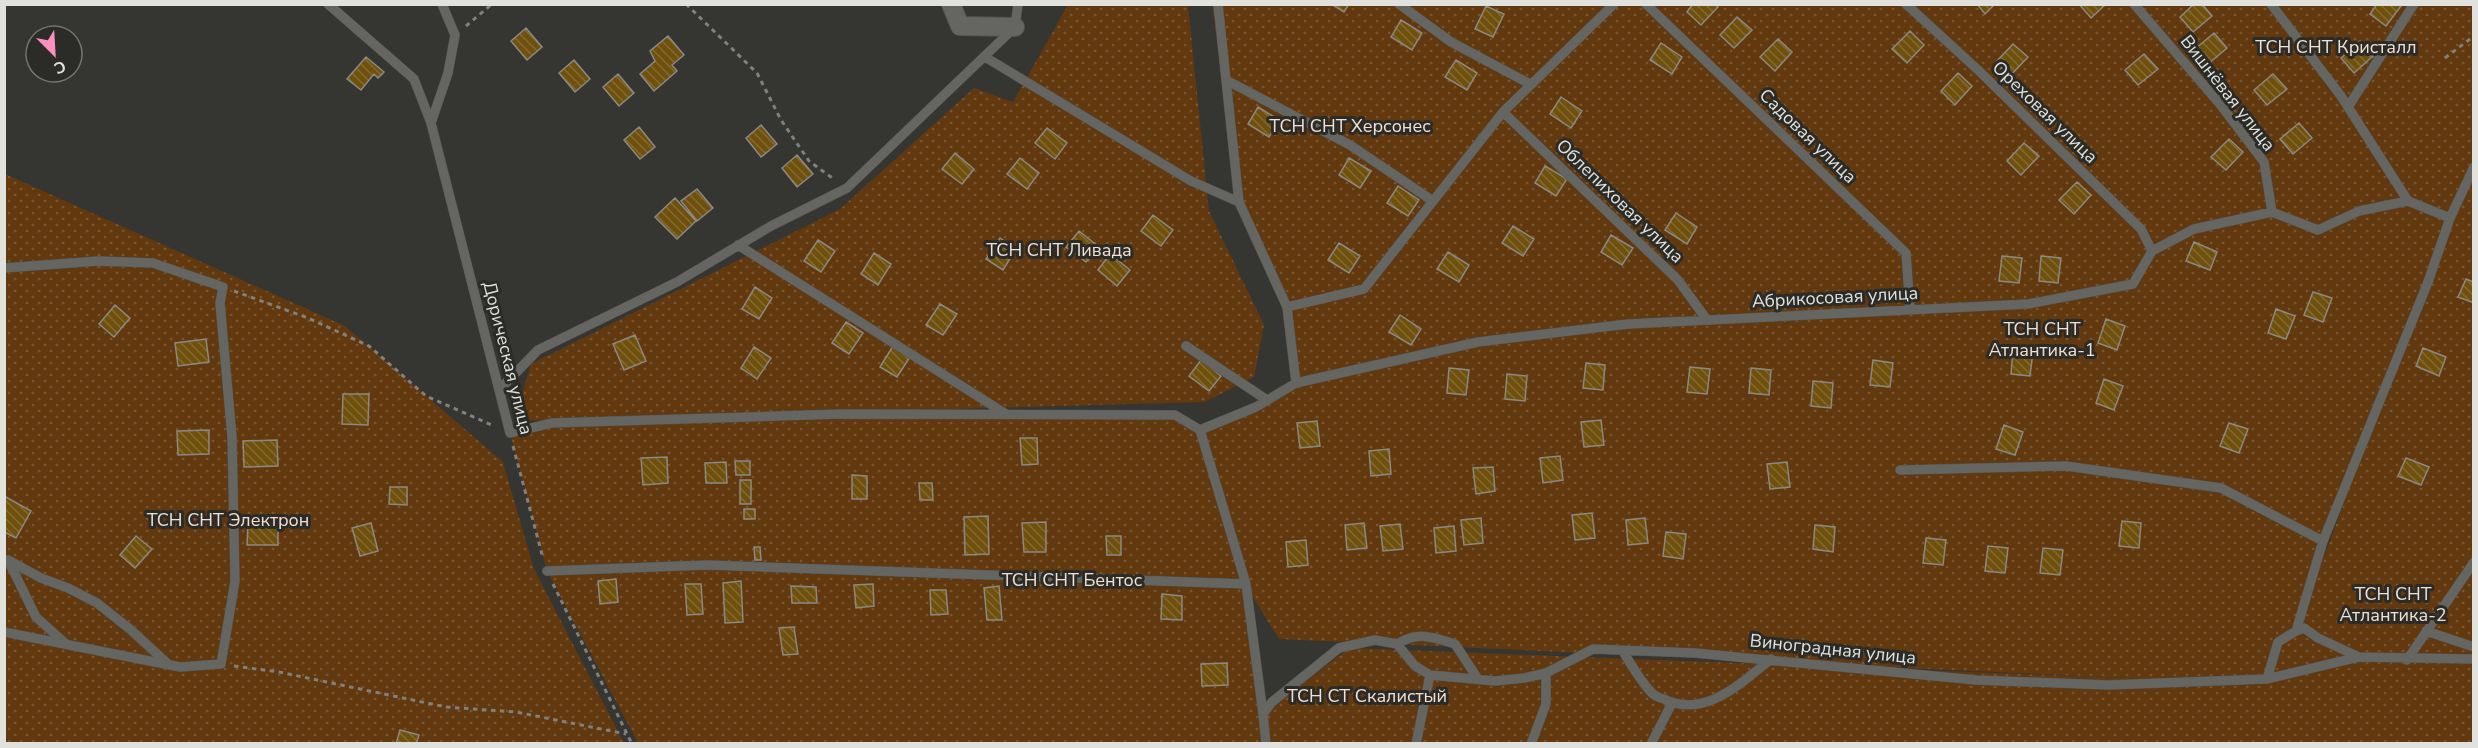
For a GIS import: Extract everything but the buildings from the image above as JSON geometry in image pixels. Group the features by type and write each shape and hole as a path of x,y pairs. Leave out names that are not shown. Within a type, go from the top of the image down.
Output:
{"street":[{"path":"951,4 960,26 1016,27"}],"lane":[{"name":"Дорическая улица","path":"328,4 414,79 431,123 510,433"},
{"path":"431,123 448,73 455,35 442,4"},
{"path":"499,390 538,350 677,282 771,226 847,188 1016,27 1018,4"},
{"path":"1218,4 1239,202 1287,307 1296,383"},
{"path":"1399,4 1452,42 1530,84"},
{"path":"1287,307 1364,289 1503,112 1614,4"},
{"name":"Садовая улица","path":"1646,4 1906,253 1910,309"},
{"name":"Ореховая улица","path":"1906,4 1977,69 2141,229 2152,251"},
{"name":"Вишнёвая улица","path":"2134,4 2219,103 2264,162 2271,213"},
{"path":"2271,4 2348,107 2408,201"},
{"path":"2348,107 2414,4"},
{"path":"985,57 1191,181 1239,202"},
{"path":"1226,80 1350,145 1433,201"},
{"name":"Облепиховая улица","path":"1503,112 1678,280 1707,320"},
{"path":"2296,631 2323,541 2428,282 2450,218 2474,167"},
{"path":"2152,251 2194,229 2271,213 2318,230 2359,212 2408,201 2450,218"},
{"path":"738,245 1006,414"},
{"name":"Абрикосовая улица","path":"1200,430 1267,400 1296,383 1478,342 1628,324 2028,304 2133,284 2152,251"},
{"path":"4,268 98,261 153,263 223,287 220,303 232,437 235,581 221,664 180,667 10,631 4,632"},
{"path":"1186,346 1267,400"},
{"path":"510,433 552,423 841,414 1175,415 1200,430 1246,584 1266,744"},
{"path":"1900,470 2066,466 2221,488 2323,541"},
{"path":"6,558 40,578 68,588 97,603 168,664"},
{"path":"6,558 36,618 68,645"},
{"path":"2407,660 2474,562"},
{"path":"547,571 708,565 1246,584"},
{"path":"2267,679 2278,642 2304,628 2318,638 2359,657"},
{"path":"2426,631 2474,647"},
{"path":"1263,714 1272,702 1339,648 1375,640 1397,644 1411,636 1431,637 1455,644 1478,679"},
{"path":"1397,644 1415,666 1430,675 1416,744"},
{"name":"Виноградная улица","path":"1430,675 1495,681 1524,678 1546,673 1593,649 1771,659 2025,683 2108,685 2267,679 2359,657 2407,660 2474,659"},
{"path":"1622,650 1653,694 1672,703 1690,705 1709,702 1730,690 1771,659"},
{"path":"1531,744 1546,704 1546,673"},
{"path":"1651,744 1672,703"}],"path":[{"path":"455,35 492,4"},
{"path":"686,4 757,73 781,120 809,161 847,188"},
{"path":"2445,58 2474,36"},
{"path":"223,287 308,318 369,346 426,396 510,433"},
{"name":"Дорическая улица","path":"510,433 547,571 632,744"},
{"path":"221,664 279,672 446,707 516,712 626,734"}],"green space":[{"name":"ТСН СНТ Ливада","path":"1068,5 1188,5 1209,211 1264,325 1254,377 1205,402 514,421 531,364 840,209 974,88 1013,102"},
{"path":"1212,5 2473,5 2473,743 1271,743 1267,711 1349,648 2128,678 1279,639 1246,586 1266,743 638,743 547,571 510,433 552,423 1175,415 1200,430 1296,383 1286,307 1239,202","holes":["2428,279 2300,620 2323,541"]},
{"name":"ТСН СНТ Электрон","path":"5,174 345,326 503,462 534,569 624,743 5,744"}],"park label":[{"name":"ТСН СНТ Кристалл","path":"2336,47"},
{"name":"ТСН СНТ Херсонес","path":"1350,126"},
{"name":"ТСН СНТ Атлантика-1","path":"2042,339"},
{"name":"ТСН СНТ Бентос","path":"1072,580"},
{"name":"ТСН СНТ Атлантика-2","path":"2393,604"},
{"name":"ТСН СТ Скалистый","path":"1367,696"}]}
